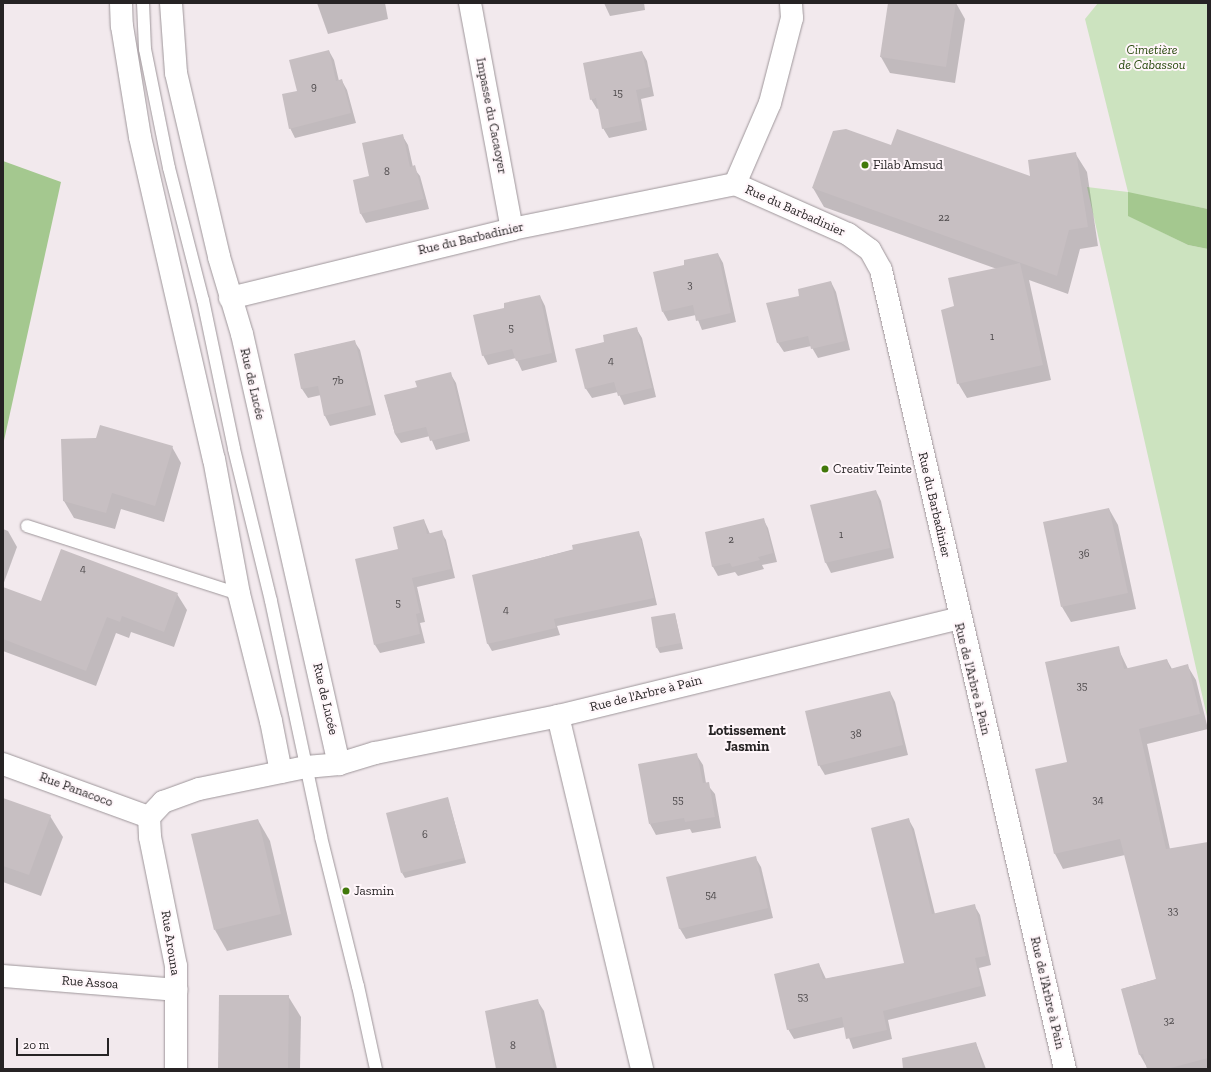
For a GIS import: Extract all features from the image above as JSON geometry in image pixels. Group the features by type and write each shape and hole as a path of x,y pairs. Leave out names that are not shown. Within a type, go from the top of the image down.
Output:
{"street":[{"path":"121,3 122,26 140,137 212,451 239,594 271,722 281,772"},
{"name":"Rue de Lucée","path":"171,3 176,73 230,298 242,334 339,764"},
{"name":"Impasse du Cacaoyer","path":"470,3 512,229"},
{"path":"735,184 770,103 792,18 791,3"},
{"name":"Rue du Barbadinier","path":"230,298 512,229 735,184 848,234 870,250 881,270 959,618"},
{"name":"Rue de l'Arbre à Pain","path":"149,818 163,802 199,789 306,767 339,764 376,753 558,716 959,618 1064,1069"},
{"path":"558,716 642,1069"},
{"name":"Rue Panacoco","path":"3,764 149,818"},
{"name":"Rue Arouna","path":"149,818 150,837 176,966 176,1069"},
{"name":"Rue Assoa","path":"3,976 176,990"}],"lane":[{"path":"144,3 145,49 169,168 203,300 234,449 298,719 306,767 376,1069"},
{"path":"27,526 239,594"}],"green space":[{"name":"Cimetière de Cabassou","path":"1098,3 1208,3 1208,209 1128,193 1128,215 1188,245 1208,249 1208,721 1087,187 1128,192 1085,19"},
{"path":"3,161 61,182 3,445"},
{"path":"1128,192 1208,209 1208,249 1188,245 1128,216"}],"building":[{"path":"888,3 956,3 946,67 880,57"},
{"path":"329,50 336,81 342,79 351,113 289,129 282,94 297,91 289,60"},
{"path":"642,51 650,87 636,90 642,121 602,129 596,98 590,100 583,63"},
{"path":"846,129 891,145 897,129 1030,176 1028,160 1076,152 1088,227 1069,230 1057,276 812,188 833,131"},
{"path":"403,134 410,167 415,165 424,199 360,214 353,180 369,176 362,143"},
{"path":"718,253 731,313 696,321 693,305 662,312 653,272 684,265 684,260"},
{"path":"1020,263 1043,365 957,384 941,310 954,306 948,278"},
{"path":"831,281 845,341 811,349 808,336 777,343 766,303 799,296 798,289"},
{"path":"540,295 552,353 516,361 512,349 482,356 473,315 504,308 504,303"},
{"path":"637,327 652,388 618,396 614,382 585,389 575,349 604,342 603,335"},
{"path":"355,340 371,405 324,416 318,386 301,389 294,354"},
{"path":"451,372 466,432 430,441 426,427 395,434 384,395 417,387 415,381"},
{"path":"100,425 173,446 155,506 112,493 106,513 63,501 61,439 96,438"},
{"path":"876,490 890,548 825,563 810,505"},
{"path":"1109,508 1128,593 1061,607 1043,522"},
{"path":"764,518 773,553 758,557 760,560 732,567 730,563 712,567 705,532"},
{"path":"424,519 427,534 442,530 451,569 412,578 420,613 416,614 420,634 374,645 355,559 398,549 393,527"},
{"path":"639,531 654,598 554,619 556,628 487,644 472,575 573,550 572,545"},
{"path":"61,549 178,593 164,632 122,616 120,622 107,617 86,671 3,639 3,587 41,601"},
{"path":"675,613 681,643 656,648 651,617"},
{"path":"1119,646 1124,669 1167,659 1170,669 1188,664 1200,714 1139,729 1166,849 1208,842 1208,1058 1167,1069 1147,1069 1143,1054 1139,1055 1121,989 1156,979 1120,839 1054,854 1035,769 1067,762 1045,662"},
{"path":"890,691 903,745 818,766 805,711"},
{"path":"697,753 703,783 709,782 715,817 685,822 684,818 649,824 638,764"},
{"path":"448,797 464,858 401,873 386,813"},
{"path":"3,798 51,815 29,875 3,866"},
{"path":"909,818 932,914 975,904 986,956 975,958 981,986 883,1011 887,1030 846,1039 842,1017 787,1030 774,974 819,963 823,979 904,963 871,828"},
{"path":"258,819 281,914 214,930 191,834"},
{"path":"756,856 768,908 679,929 666,877"},
{"path":"219,995 289,995 288,1069 218,1069"},
{"path":"538,999 554,1069 496,1069 485,1011"},
{"path":"976,1042 983,1069 903,1069 902,1058"}],"place":[{"name":"Filab Amsud","path":"865,165"},
{"name":"Creativ Teinte","path":"825,469"},
{"name":"Jasmin","path":"346,891"}],"district":[{"name":"Lotissement Jasmin","path":"747,740"}]}
